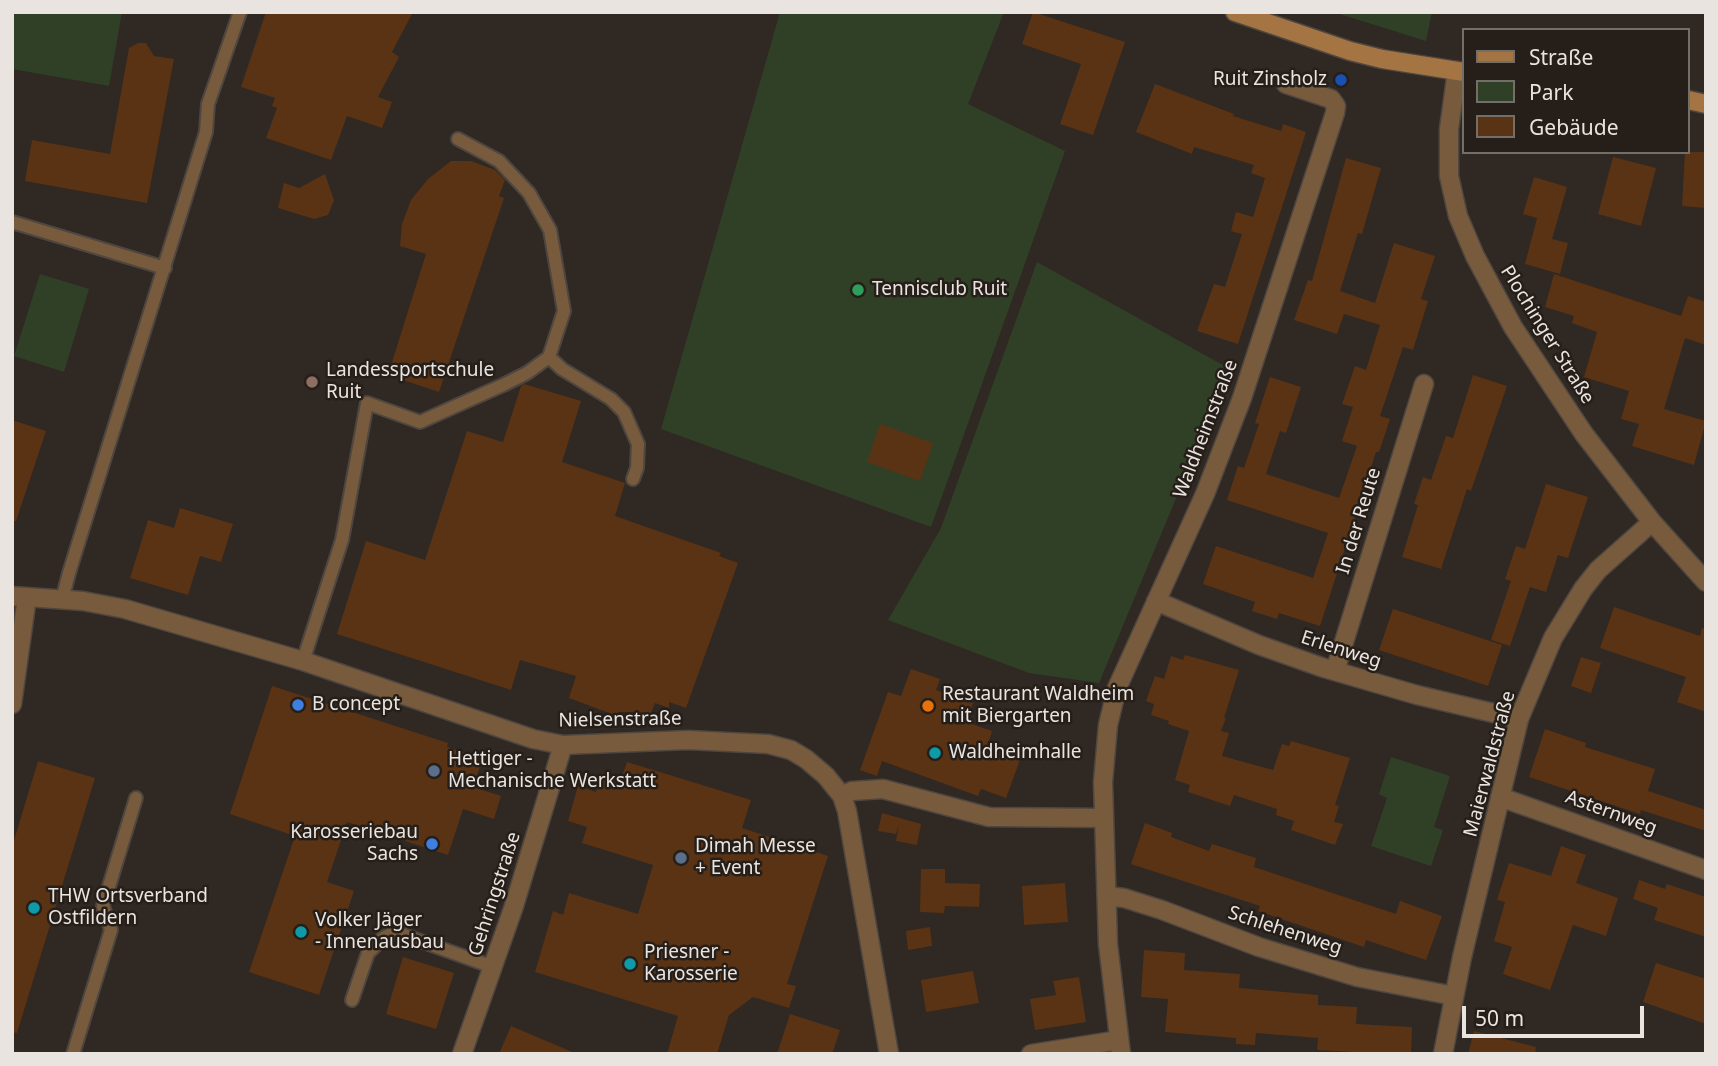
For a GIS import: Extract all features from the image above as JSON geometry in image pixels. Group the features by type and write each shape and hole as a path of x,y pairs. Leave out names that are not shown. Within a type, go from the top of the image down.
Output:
{"main road":[{"path":"1234,12 1340,49 1382,59 1460,71"}],"street":[{"name":"Plochinger Straße","path":"1460,71 1449,129 1449,176 1465,236 1513,327 1584,434 1651,522 1706,582"},
{"name":"Waldheimstraße","path":"1120,1047 1110,974 1104,818 1103,782 1108,725 1117,688 1205,494 1242,398 1335,113 1336,106 1331,99 1286,84"},
{"name":"In der Reute","path":"1335,671 1424,384"},
{"name":"Maierwaldstraße","path":"1443,1054 1454,996 1519,719 1553,638 1583,589 1606,562 1651,522"},
{"name":"Nielsenstraße","path":"20,597 83,601 125,609 303,661 533,739 563,745 688,740 779,746 791,750 819,768 842,796 851,827 888,1054"},
{"path":"12,704 20,597"},
{"name":"Erlenweg","path":"1156,601 1259,645 1335,671 1417,695 1519,719"},
{"name":"Gehringstraße","path":"462,1054 493,967 563,745"},
{"path":"842,796 852,791 883,789 989,817 1104,818"},
{"name":"Asternweg","path":"1500,797 1706,870"},
{"name":"Schlehenweg","path":"1107,896 1149,906 1259,947 1357,977 1454,996"},
{"path":"1031,1054 1120,1047"}],"lane":[{"path":"62,600 206,132 208,104 240,12"},
{"path":"303,661 342,540 368,402 421,422 515,379 549,357 564,311 550,230 529,193 499,161 458,139"},
{"path":"12,222 165,268"},
{"path":"549,357 562,369 611,399 624,412 638,444 637,468 633,479"},
{"path":"73,1054 111,930 103,906 136,798"},
{"path":"352,1000 368,953 391,934 401,934 493,967"}],"green space":[{"path":"12,12 122,12 109,86 12,69"},
{"name":"Tennisclub Ruit","path":"780,12 1004,12 968,104 1065,151 931,527 661,429"},
{"path":"1333,12 1432,12 1426,41"},
{"path":"1037,262 1230,369 1099,683 1029,673 888,620 941,528"},
{"path":"40,274 89,289 64,372 14,356"},
{"path":"1391,757 1450,776 1434,827 1443,830 1431,866 1371,846 1387,798 1379,794"}],"building":[{"path":"266,12 413,12 392,52 399,57 378,97 392,102 382,128 347,116 331,160 266,138 277,108 272,106 275,98 241,87"},
{"path":"1033,12 1125,42 1093,135 1060,124 1081,64 1022,44"},
{"path":"138,43 146,43 154,56 174,59 147,203 25,181 32,140 110,154 129,48"},
{"path":"1155,84 1234,114 1233,116 1281,131 1283,124 1306,132 1238,344 1197,331 1214,284 1225,287 1242,234 1231,231 1236,212 1253,217 1265,178 1251,173 1254,165 1194,147 1192,154 1136,132"},
{"path":"1706,152 1706,208 1682,206 1685,154"},
{"path":"1613,157 1656,168 1641,226 1598,214"},
{"path":"1346,158 1381,168 1362,234 1358,233 1340,291 1375,303 1394,243 1435,256 1421,299 1428,301 1413,350 1403,347 1380,416 1390,419 1379,452 1376,452 1320,626 1279,613 1277,619 1252,611 1255,602 1203,584 1216,546 1313,578 1328,533 1227,500 1238,466 1244,468 1259,424 1255,423 1270,377 1301,387 1286,433 1280,431 1266,474 1339,498 1357,446 1342,441 1353,407 1342,404 1355,366 1366,370 1380,325 1344,314 1337,334 1294,320 1308,280 1312,281"},
{"path":"451,161 471,161 495,170 505,180 499,196 504,198 439,392 388,375 426,254 400,246 402,224 411,200 428,179"},
{"path":"325,174 334,200 328,215 314,219 278,208 284,183 299,188"},
{"path":"1534,177 1567,187 1552,239 1568,243 1560,274 1525,264 1537,218 1523,214"},
{"path":"1554,274 1681,316 1688,296 1706,302 1706,345 1685,338 1664,409 1706,421 1694,465 1632,446 1639,424 1621,419 1629,391 1584,377 1597,332 1572,323 1574,316 1545,307"},
{"path":"1473,375 1507,386 1471,491 1467,489 1441,569 1402,557 1418,505 1414,504 1423,477 1431,480 1446,436 1453,438"},
{"path":"524,384 581,401 562,462 625,483 615,516 721,553 719,556 738,563 686,708 669,702 669,708 655,703 650,716 636,712 619,712 617,716 569,698 576,676 520,660 511,690 337,634 366,541 425,560 467,431 503,442 521,386"},
{"path":"12,420 46,431 16,521 12,521"},
{"path":"880,424 933,443 920,481 867,462"},
{"path":"1546,484 1588,497 1568,558 1558,555 1546,592 1530,587 1510,646 1491,640 1511,581 1505,579 1516,546 1525,549"},
{"path":"180,508 233,524 221,562 200,556 188,595 130,578 148,520 174,528"},
{"path":"1614,607 1700,636 1702,628 1706,629 1706,712 1677,702 1686,677 1600,648"},
{"path":"1393,609 1502,645 1488,686 1379,650"},
{"path":"1185,655 1239,670 1221,731 1229,733 1222,756 1273,770 1282,744 1289,746 1291,741 1350,758 1335,805 1339,806 1334,822 1343,824 1335,845 1291,830 1294,821 1276,815 1277,809 1234,795 1230,806 1188,792 1190,785 1175,780 1189,731 1151,715 1154,704 1146,701 1155,676 1164,679 1171,656 1183,660"},
{"path":"1581,657 1601,663 1591,693 1571,686"},
{"name":"Waldheimhalle","path":"911,669 940,679 936,690 973,703 966,722 992,731 987,747 1020,760 1006,798 981,789 978,796 882,761 877,776 860,770 888,692 901,696"},
{"path":"272,686 448,743 447,747 483,758 473,787 501,796 494,819 463,809 448,855 347,822 327,882 354,891 319,995 249,972 295,836 230,814"},
{"path":"1545,729 1586,743 1585,747 1655,769 1648,791 1706,810 1706,831 1641,810 1640,814 1529,777"},
{"name":"THW Ortsverband Ostfildern","path":"38,761 95,778 17,1033 12,1032 12,847"},
{"path":"627,762 751,800 742,828 828,856 787,984 796,986 789,1008 753,997 729,1015 717,1054 667,1054 678,1016 535,972 553,911 563,915 569,893 638,914 653,865 582,843 587,827 568,821 578,786 596,792 602,773 621,779"},
{"path":"882,813 921,824 917,845 896,841 899,824 896,834 878,831"},
{"path":"1145,823 1172,833 1171,837 1209,851 1212,844 1256,858 1254,867 1396,914 1400,901 1442,916 1426,960 1366,940 1364,947 1258,911 1260,906 1131,864"},
{"path":"1561,846 1586,855 1576,883 1618,898 1606,936 1573,925 1550,990 1503,974 1512,947 1494,941 1505,902 1497,900 1509,863 1551,876"},
{"path":"921,869 945,869 945,883 980,884 979,907 945,906 944,913 920,912"},
{"path":"1639,880 1665,889 1667,884 1706,897 1706,937 1654,920 1658,908 1633,899"},
{"path":"1065,883 1068,922 1024,925 1022,886"},
{"path":"930,927 932,946 908,950 906,931"},
{"path":"1144,950 1185,953 1184,970 1240,974 1239,988 1318,995 1318,1005 1357,1007 1356,1024 1412,1027 1411,1054 1356,1054 1317,1050 1318,1038 1256,1033 1255,1045 1236,1044 1236,1038 1165,1032 1168,999 1141,997"},
{"path":"403,957 454,973 436,1029 386,1014"},
{"path":"1656,963 1706,979 1706,1024 1643,1002"},
{"path":"973,971 979,1003 926,1012 921,980"},
{"path":"1079,977 1086,1022 1035,1030 1030,999 1056,995 1053,981"},
{"path":"790,1014 840,1030 832,1054 777,1054"},
{"path":"511,1026 577,1054 499,1054"},
{"path":"1474,1031 1536,1047 1535,1054 1468,1054"}],"place":[{"name":"Ruit Zinsholz","path":"1341,80"},
{"name":"Tennisclub Ruit","path":"858,290"},
{"name":"Landessportschule Ruit","path":"312,382"},
{"name":"B concept","path":"298,705"},
{"name":"Restaurant Waldheim mit Biergarten","path":"928,706"},
{"name":"Waldheimhalle","path":"935,753"},
{"name":"Hettiger - Mechanische Werkstatt","path":"434,771"},
{"name":"Karosseriebau Sachs","path":"432,844"},
{"name":"Dimah Messe + Event","path":"681,858"},
{"name":"THW Ortsverband Ostfildern","path":"34,908"},
{"name":"Volker Jäger - Innenausbau","path":"301,932"},
{"name":"Priesner - Karosserie","path":"630,964"}]}
